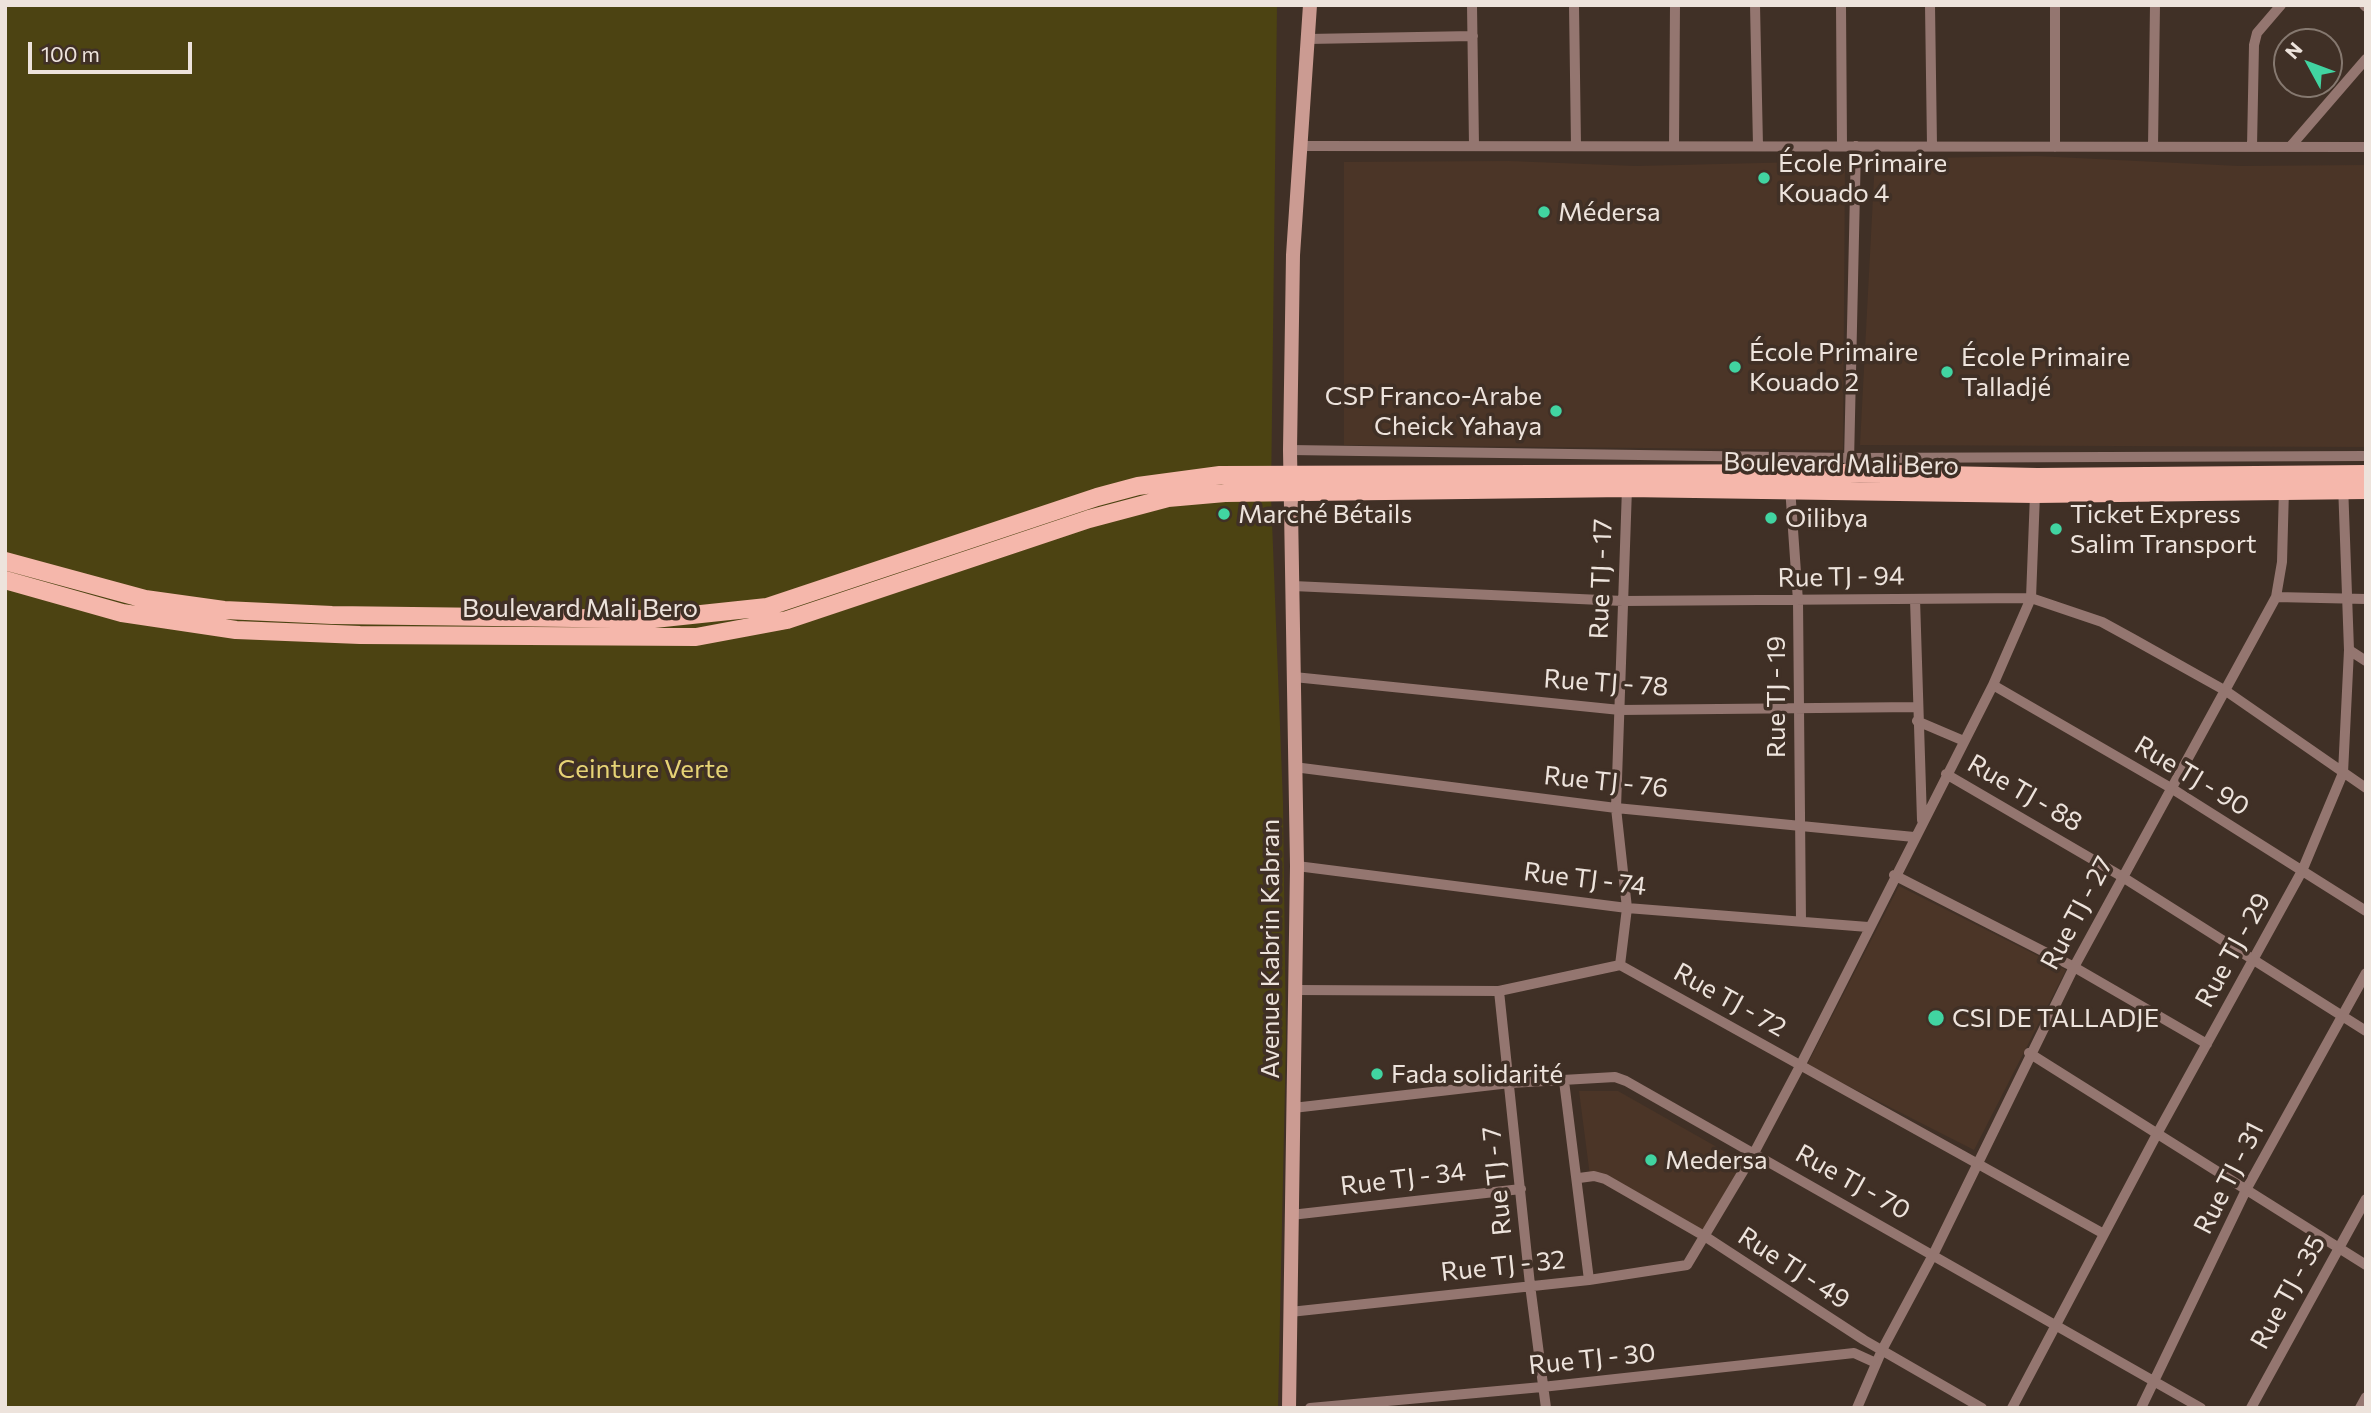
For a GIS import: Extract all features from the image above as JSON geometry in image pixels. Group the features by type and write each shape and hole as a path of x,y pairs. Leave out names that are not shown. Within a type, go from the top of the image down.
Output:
{"main road":[{"name":"Boulevard Mali Bero","path":"1318,481 1627,488 1790,481 1849,465 2037,477 2318,464 2342,482 2366,490"},
{"name":"Boulevard Mali Bero","path":"1318,481 1356,473 1790,481 2035,494 2284,489 2342,482 2366,474"},
{"name":"Boulevard Mali Bero","path":"5,561 145,598 224,610 432,617 692,618 767,607 812,594 1044,514 1138,486 1220,475 1265,483"},
{"path":"1265,483 1318,481"},
{"name":"Boulevard Mali Bero","path":"5,580 122,613 236,630 360,635 696,637 787,620 1045,533 1168,498 1265,483"}],"street":[{"name":"Avenue Kabrin Kabran","path":"1289,1408 1297,866 1290,450 1293,256 1310,5"},
{"path":"1472,5 1474,146"},
{"path":"1574,5 1576,146"},
{"path":"1674,146 1675,5"},
{"path":"1755,5 1758,146"},
{"path":"1841,5 1842,146"},
{"path":"1930,5 1932,146"},
{"path":"2055,5 2055,146"},
{"path":"2153,147 2155,5"},
{"path":"2252,147 2254,45 2258,33 2281,5"},
{"path":"1308,39 1473,36"},
{"path":"2291,147 2366,60"},
{"path":"1301,146 2366,147"},
{"path":"1290,450 1849,465 1856,146"},
{"path":"1356,473 1357,450"},
{"path":"2318,464 2366,456"},
{"name":"Rue TJ - 19","path":"1790,481 1798,601 1801,921"},
{"name":"Rue TJ - 29","path":"2012,1408 2157,1134 2302,871 2343,773 2349,650 2342,482"},
{"name":"Rue TJ - 17","path":"1620,965 1627,908 1616,807 1627,488"},
{"name":"Rue TJ - 27","path":"1857,1408 1882,1350 1934,1253 2029,1054 2121,876 2276,597 2282,562 2284,489"},
{"path":"2031,598 2035,494"},
{"name":"Rue TJ - 94","path":"1293,586 1623,601 2031,598 2102,622 2226,691 2366,788"},
{"path":"2276,597 2366,599"},
{"name":"Rue TJ - 32","path":"1290,1312 1589,1280 1682,1267 1690,1261 1754,1153 1800,1066 1894,875 1993,685 2031,598"},
{"path":"1915,599 1922,822"},
{"path":"2349,650 2366,661"},
{"name":"Rue TJ - 78","path":"1294,677 1620,710 1917,707"},
{"name":"Rue TJ - 90","path":"1993,685 2171,788 2366,911"},
{"path":"1917,722 1964,741"},
{"name":"Rue TJ - 76","path":"1294,767 1616,807 1914,837"},
{"name":"Rue TJ - 88","path":"1946,774 2121,876 2366,1031"},
{"name":"Rue TJ - 74","path":"1297,866 1627,908 1868,927"},
{"path":"1894,875 2074,967 2207,1044"},
{"path":"1296,990 1499,991 1620,965"},
{"name":"Rue TJ - 72","path":"1620,965 2104,1234"},
{"name":"Rue TJ - 31","path":"2141,1408 2247,1188 2366,973"},
{"name":"Rue TJ - 7","path":"1499,991 1530,1285 1546,1408"},
{"path":"2029,1054 2247,1188 2366,1265"},
{"name":"Rue TJ - 70","path":"1293,1108 1510,1083 1615,1077 1934,1253 2201,1408"},
{"path":"1564,1080 1579,1178 1589,1280"},
{"name":"Rue TJ - 49","path":"1579,1178 1600,1176 1706,1237 1882,1350 1982,1408"},
{"name":"Rue TJ - 34","path":"1291,1215 1521,1189"},
{"name":"Rue TJ - 35","path":"2251,1408 2366,1199"},
{"name":"Rue TJ - 30","path":"1310,1408 1542,1387 1854,1353 1876,1363"},
{"path":"2360,1408 2366,1397"}],"shaded area":[{"path":"2036,156 2239,166 2366,165 2366,447 1860,445 1875,159"},
{"path":"1509,161 1636,166 1845,161 1843,450 1344,445 1344,162"},
{"name":"CSI DE TALLADJE","path":"1899,886 2066,970 1974,1150 1807,1065"},
{"path":"1579,1091 1618,1091 1745,1163 1703,1241 1590,1176"}],"green space":[{"name":"Ceinture Verte","path":"5,5 1277,5 1271,496 1283,803 1286,1039 1278,1408 5,1408"}],"place":[{"name":"École Primaire Kouado 4","path":"1764,178"},
{"name":"Médersa","path":"1544,212"},
{"name":"École Primaire Kouado 2","path":"1735,367"},
{"name":"École Primaire Talladjé","path":"1947,372"},
{"name":"CSP Franco-Arabe Cheick Yahaya","path":"1556,411"},
{"name":"Marché Bétails","path":"1224,514"},
{"name":"Oilibya","path":"1771,518"},
{"name":"Ticket Express Salim Transport","path":"2056,529"},
{"name":"CSI DE TALLADJE","path":"1936,1018"},
{"name":"Fada solidarité","path":"1377,1074"},
{"name":"Medersa","path":"1651,1160"}]}
